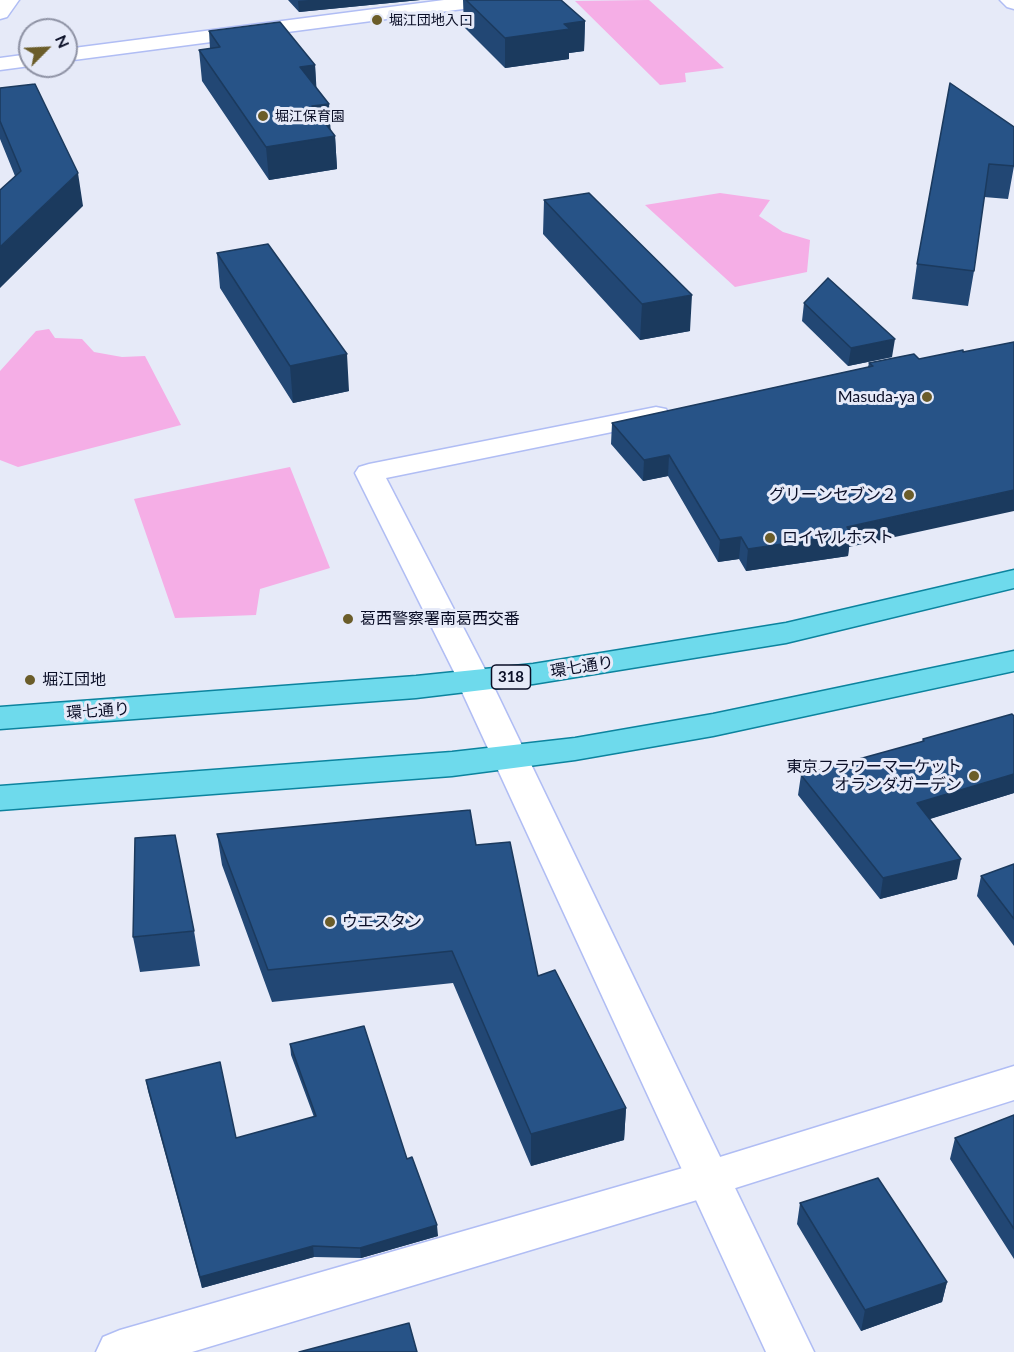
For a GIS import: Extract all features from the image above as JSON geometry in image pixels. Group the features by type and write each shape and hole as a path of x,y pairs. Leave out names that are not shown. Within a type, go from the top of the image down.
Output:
{"main road":[{"name":"環七通り","path":"0,718 474,681 544,673 786,633 1014,579"},
{"path":"0,798 452,764 512,757 713,725 1014,662"}],"street":[{"path":"0,13 10,0"},
{"path":"78,53 486,0"},
{"path":"1009,0 1014,3"},
{"path":"0,64 18,62"},
{"path":"687,409 369,473 512,757 790,1352"},
{"path":"120,1352 708,1179 1014,1083"}],"shaded area":[{"path":"649,0 724,68 685,73 686,82 660,85 575,1"},
{"path":"720,193 770,200 759,216 783,232 810,240 807,272 735,287 645,205"},
{"path":"49,329 55,338 82,339 94,352 122,357 145,356 181,425 18,467 0,460 0,371 36,331"},
{"path":"290,467 330,568 260,589 256,615 175,618 134,499"}],"building":[{"path":"466,0 561,0 585,21 564,24 570,29 505,38"},
{"path":"280,22 315,65 300,67 329,104 312,106 335,136 266,147 199,50 220,47 209,31"},
{"path":"950,83 1014,127 1014,166 989,164 974,271 917,264"},
{"path":"35,84 78,173 0,247 0,190 21,171 0,121 0,88"},
{"path":"589,193 692,295 642,304 544,200"},
{"path":"268,244 347,354 290,366 217,253"},
{"path":"828,278 895,339 851,348 804,303"},
{"path":"1014,342 1014,490 847,527 851,534 748,549 741,537 720,540 669,455 644,460 612,423 873,366 869,363 914,354 919,359"},
{"path":"1012,714 1014,716 1014,774 917,803 961,859 883,878 801,775 924,741 923,739"},
{"path":"470,810 476,845 510,842 538,976 555,970 626,1108 531,1134 452,951 268,970 217,834"},
{"path":"175,835 194,931 133,937 135,838"},
{"path":"1014,864 1014,919 981,876"},
{"path":"364,1026 407,1159 412,1157 437,1225 360,1248 313,1246 200,1277 146,1080 220,1062 236,1138 316,1116 290,1044"},
{"path":"1014,1115 1014,1229 955,1138"},
{"path":"878,1178 947,1282 865,1310 800,1203"},
{"path":"409,1323 417,1352 299,1352"}],"place":[{"name":"堀江団地入口","path":"377,20"},
{"name":"堀江保育園","path":"263,116"},
{"name":"Masuda-ya","path":"927,397"},
{"name":"グリーンセブン２","path":"909,495"},
{"name":"ロイヤルホスト","path":"770,538"},
{"name":"葛西警察署南葛西交番","path":"348,619"},
{"name":"堀江団地","path":"30,680"},
{"name":"東京フラワーマーケット オランダガーデン","path":"974,776"},
{"name":"ウエスタン","path":"330,922"}]}
